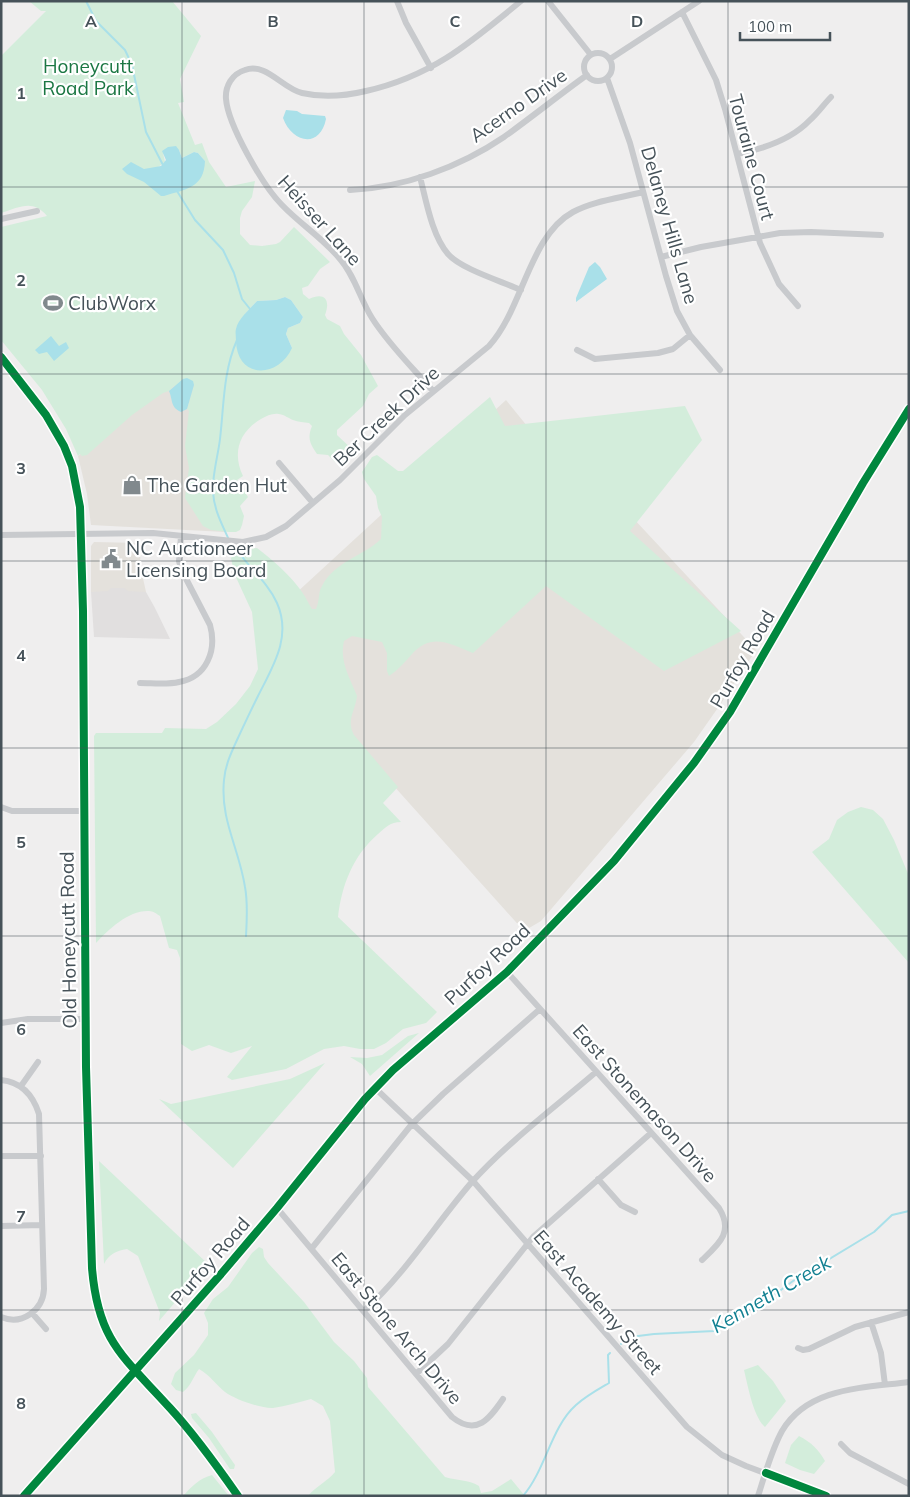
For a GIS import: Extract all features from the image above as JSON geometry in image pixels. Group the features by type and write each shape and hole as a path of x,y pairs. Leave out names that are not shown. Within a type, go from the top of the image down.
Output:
{"street":[{"path":"397,1 406,23 431,68"},
{"name":"Heisser Lane","path":"432,391 374,320 340,258 274,196 242,144 230,113 226,98 230,80 241,71 259,69 300,93 333,96 354,94 390,85 431,68 463,48 521,1"},
{"path":"548,1 591,55"},
{"path":"610,59 699,1"},
{"name":"Touraine Court","path":"682,12 716,80 758,237 779,284 798,306"},
{"path":"602,53 610,59 612,71 607,78 598,81 593,80 587,75 584,65 591,55 602,53"},
{"name":"Acerno Drive","path":"350,190 370,190 394,185 420,177 477,153 503,137 587,75"},
{"name":"Delaney Hills Lane","path":"607,78 630,143 677,311 690,335 720,370"},
{"path":"737,154 760,150 786,138 809,122 831,97"},
{"path":"420,177 437,236 449,255 461,264 521,290"},
{"name":"Ber Creek Drive","path":"1,536 153,533 235,542 258,539 286,526 340,480 405,415 483,351 497,337 546,238 562,219 583,207 643,192"},
{"path":"1,219 37,211"},
{"path":"661,257 701,247 780,233 881,235"},
{"path":"577,350 594,359 658,353 673,348 690,335"},
{"name":"Old Honeycutt Road","path":"1,357 46,416 69,457 78,488 80,507 86,1019 92,1268 95,1296 103,1324 118,1352 181,1420 238,1496"},
{"name":"Purfoy Road","path":"24,1496 221,1274 375,1088 435,1032 507,972 614,860 694,763 719,730 863,483 909,409"},
{"path":"279,463 313,503"},
{"path":"140,684 177,683 189,679 202,670 212,651 213,640 210,625 181,570 179,561 181,536"},
{"path":"1,807 12,811 84,810"},
{"name":"East Stonemason Drive","path":"507,972 719,1208 726,1226 722,1238 702,1260"},
{"path":"312,1248 412,1124 442,1094 540,1009"},
{"path":"1,1023 28,1019 86,1019"},
{"path":"21,1086 38,1062"},
{"path":"364,1311 387,1287 495,1158 596,1072"},
{"path":"1,1080 21,1086 34,1100 39,1114 44,1294 40,1304 26,1317 16,1320 1,1317"},
{"name":"East Academy Street","path":"375,1088 473,1182 687,1427 722,1455 826,1496"},
{"path":"416,1374 448,1344 527,1244 551,1220 651,1133"},
{"path":"3,1156 41,1156"},
{"path":"598,1179 621,1205 635,1212"},
{"name":"East Stone Arch Drive","path":"277,1208 452,1417 464,1424 471,1425 486,1421 503,1399"},
{"path":"1,1226 42,1225"},
{"path":"798,1348 803,1350 840,1333 909,1312"},
{"path":"32,1313 46,1329"},
{"path":"871,1322 879,1344 886,1385"},
{"path":"758,1496 782,1431 801,1410 826,1396 909,1382"},
{"path":"841,1444 855,1456 909,1484"}],"shaded area":[{"path":"174,376 231,381 225,532 91,525 87,494 78,456"},
{"path":"506,400 614,533 633,518 756,650 694,742 541,921 524,931 349,736 257,629"},
{"path":"94,542 141,543 140,565 146,592 91,592 91,546"},
{"path":"111,588 146,592 170,639 94,637 91,592 108,591"}],"green space":[{"name":"Honeycutt Road Park","path":"29,1 172,1 201,36 180,79 184,102 178,103 195,145 202,143 209,162 226,187 255,181 252,197 242,211 240,218 240,234 250,245 262,246 280,242 294,227 330,262 320,269 308,286 302,288 303,294 309,299 319,296 325,298 327,301 325,315 327,319 340,326 361,355 378,386 369,394 363,406 337,430 337,435 354,451 352,457 341,464 335,462 328,455 317,454 310,441 312,426 309,423 295,421 281,414 274,414 261,419 247,430 238,451 238,459 243,476 237,480 248,497 240,506 244,516 240,530 236,532 211,530 203,526 185,498 189,468 185,446 189,411 187,409 194,385 174,386 132,415 87,455 82,456 80,454 78,456 66,429 42,390 1,340 1,227 47,216 42,211 31,206 20,207 1,213 1,56 46,11 41,11","holes":["179,150 182,158 194,152 198,153 205,161 158,167 165,162 163,153","285,297 291,300 303,317 300,323 288,328 286,334 292,348 245,314 257,301 276,300"]},
{"path":"490,397 505,426 685,406 702,440 630,531 741,631 664,671 546,586 473,653 441,642 427,643 419,647 389,676 387,671 387,653 382,642 352,636 344,641 344,662 357,696 351,720 352,730 354,735 398,787 383,803 401,822 386,827 369,843 355,861 342,893 338,917 437,1012 426,1023 403,1029 386,1043 374,1049 344,1046 324,1049 286,1069 232,1080 227,1077 252,1046 231,1053 209,1045 192,1051 181,1044 180,958 177,950 169,948 160,916 150,911 134,914 113,926 96,943 94,736 96,733 162,733 165,728 206,729 217,722 236,704 250,686 258,669 252,612 234,573 230,553 232,551 257,548 287,574 298,586 312,609 316,609 321,588 327,578 341,565 381,539 382,517 376,496 364,479 362,472 372,457 377,455 398,471 403,471"},
{"path":"861,807 873,810 883,819 909,876 909,963 812,852 829,839 837,820 848,812"},
{"path":"419,1033 370,1076 362,1064 350,1057 367,1058 382,1055 408,1036"},
{"path":"325,1063 233,1168 159,1099 171,1104 290,1079"},
{"path":"99,1161 208,1264 159,1321 160,1313 138,1256 127,1249 111,1255 104,1264"},
{"path":"259,1247 263,1249 264,1257 268,1263 304,1302 334,1342 354,1361 367,1378 368,1387 445,1477 475,1484 479,1486 481,1493 492,1491 511,1479 525,1496 308,1496 335,1472 330,1421 323,1406 311,1399 273,1408 255,1405 229,1395 199,1369 186,1390 183,1392 176,1390 171,1384 175,1373 194,1355 208,1335 208,1323 204,1313 213,1299 228,1287 252,1253"},
{"path":"758,1365 773,1381 786,1401 765,1427 754,1408 744,1370"},
{"path":"196,1413 235,1465 234,1469 230,1469 209,1438 192,1418 191,1414"},
{"path":"799,1436 808,1441 825,1461 814,1474 785,1463 791,1445"},
{"path":"212,1475 229,1496 183,1496 193,1486"}],"water":[{"path":"286,110 297,111 302,114 325,116 323,129 312,138 299,137 287,126 283,118"},
{"path":"176,146 182,158 194,152 198,153 205,161 201,177 186,189 161,196 144,182 127,174 122,169 131,162 144,169 161,166 166,160 162,151 168,147"},
{"path":"595,262 607,279 576,302 589,267"},
{"path":"285,297 291,300 303,317 300,323 288,328 286,334 292,348 286,358 277,365 259,370 250,368 243,362 238,353 236,341 237,325 257,301 276,300"},
{"path":"51,336 59,346 66,342 69,348 54,361 47,352 39,354 35,350"},
{"path":"187,378 193,381 194,385 187,409 181,412 173,406 169,391 183,379"}],"waterway":[{"path":"86,1 96,21 125,50 132,65 146,132 164,167"},
{"path":"177,191 195,220 223,250 234,273 242,299 250,311"},
{"path":"229,540 217,511 213,486 227,376 232,352 237,340"},
{"path":"234,546 273,595 281,616 282,628 282,639 275,662 233,750 225,775 224,794 227,821 246,893 246,936"},
{"name":"Kenneth Creek","path":"621,1344 630,1337 714,1331 766,1301 793,1281 874,1232 892,1215 909,1211"},
{"name":"Kenneth Creek","path":"523,1496 531,1485 554,1436 567,1414 592,1393 609,1383 608,1355 610,1353"}],"cycle path":[{"path":"1,357 46,415 64,446 72,466 80,507 83,611 86,1067 92,1268 95,1293 100,1314 116,1347 188,1429 238,1496"},
{"path":"24,1496 221,1274 365,1099 393,1070 507,972 614,861 694,763 730,712 863,483 909,409"},
{"path":"766,1473 826,1496"}],"place":[{"name":"ClubWorx","path":"53,303"},
{"name":"The Garden Hut","path":"132,485"},
{"name":"NC Auctioneer Licensing Board","path":"111,559"}]}
